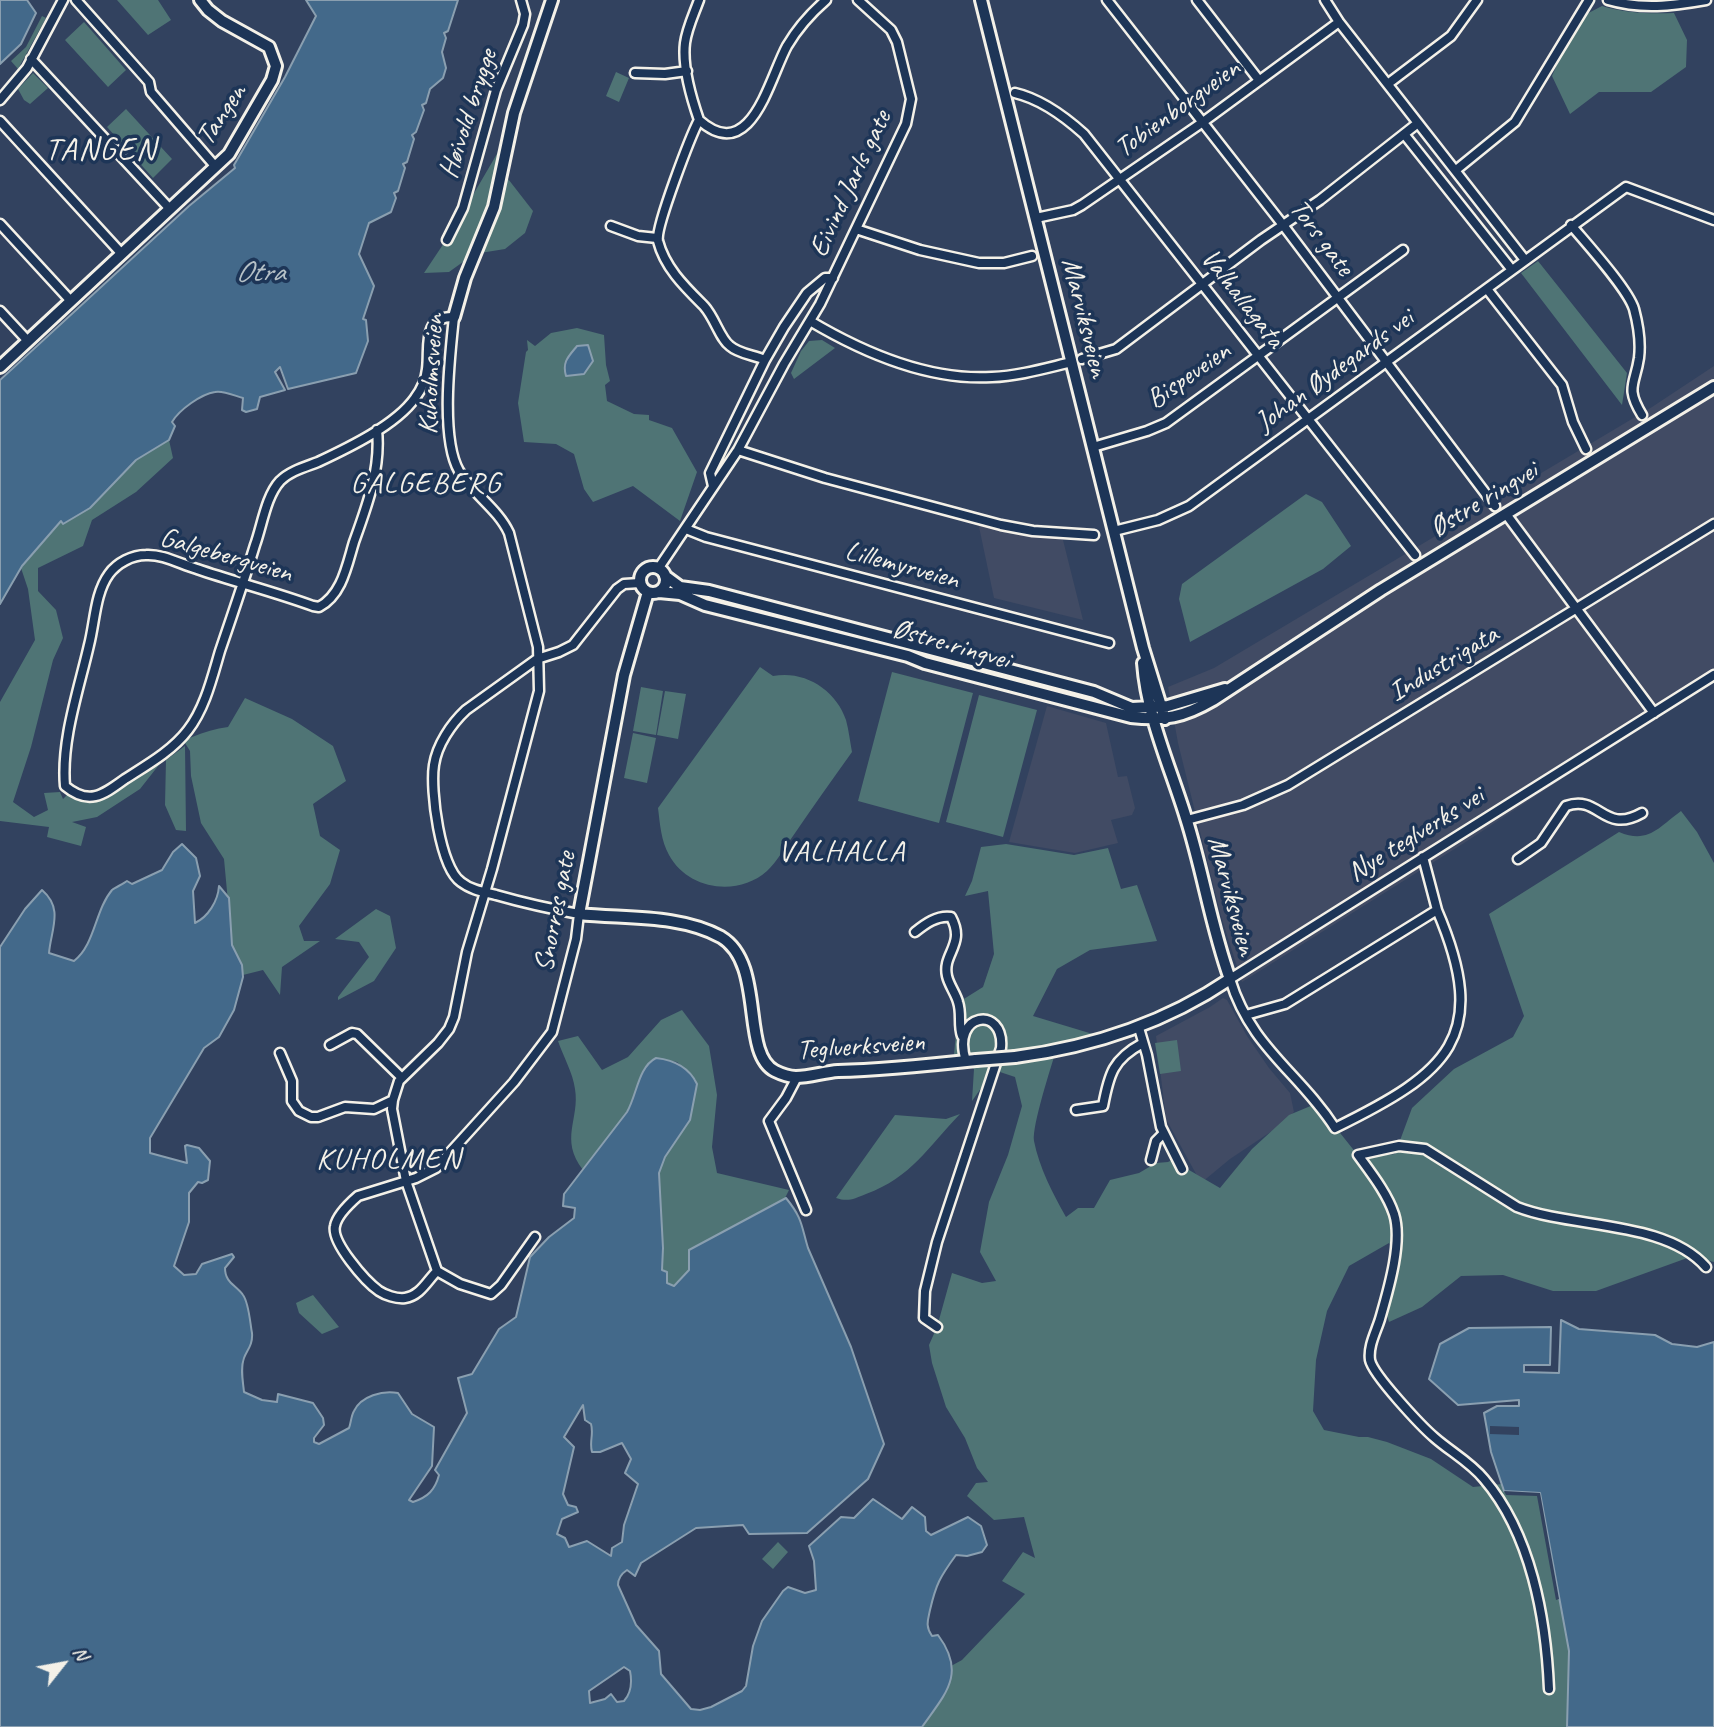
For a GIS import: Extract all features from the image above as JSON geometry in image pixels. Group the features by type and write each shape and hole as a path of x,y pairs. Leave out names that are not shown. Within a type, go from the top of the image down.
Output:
{"street":[{"path":"0,100 22,75 63,0"},
{"path":"76,0 149,82 151,92 215,166"},
{"name":"Tangen","path":"0,367 235,146 272,80 276,66 272,52 265,43 222,20 201,0"},
{"name":"Høivold brygge","path":"447,240 463,208 496,90 523,25 525,14 521,0"},
{"name":"Kuholmsveien","path":"484,892 539,691 538,647 509,533 505,524 472,489 458,469 451,448 449,384 454,317 465,278 494,207 514,113 552,0"},
{"path":"699,0 685,43 693,103 699,120 707,126 731,133 746,126 757,112 788,44 826,0"},
{"name":"Eivind Jarls gate","path":"662,572 686,529 738,450 810,321 906,124 911,99 901,56 891,30 858,0"},
{"name":"Marviksveien","path":"981,0 1036,218 1077,360 1093,447 1155,707 1187,820 1217,942 1236,997 1264,1045 1335,1128 1411,1086 1444,1055 1456,1029 1461,1005 1461,982 1449,939 1437,910"},
{"name":"Tors gate","path":"1107,0 1283,225 1494,506"},
{"path":"1197,0 1258,79"},
{"path":"1325,0 1339,22 1525,260"},
{"path":"1389,83 1451,36 1477,0"},
{"path":"1456,170 1507,130 1527,103 1589,0"},
{"path":"1608,0 1640,8 1706,0"},
{"name":"Tobienborgveien","path":"1036,218 1073,209 1120,179 1339,22"},
{"path":"31,59 169,208"},
{"path":"635,73 665,74 687,71"},
{"name":"Valhallagata","path":"1015,93 1032,97 1076,126 1415,555"},
{"path":"699,120 683,155 657,238 672,271 716,321 726,343 733,349 765,360"},
{"path":"0,121 121,253"},
{"path":"810,321 866,351 949,376 1002,377 1116,349 1320,200 1418,122"},
{"path":"1404,134 1512,270"},
{"name":"Johan Øydegards vei","path":"1114,531 1181,511 1626,187 1714,220"},
{"path":"0,224 70,300"},
{"path":"1572,225 1633,305 1639,360 1632,384 1635,401 1642,415"},
{"path":"611,226 638,236 657,238"},
{"path":"856,229 920,250 979,262 1004,263 1032,256"},
{"name":"Bispeveien","path":"1093,447 1158,427 1403,250"},
{"name":"Eivind Jarls gate","path":"713,486 710,473 765,360 807,293 825,278 833,278"},
{"path":"1487,289 1562,385 1573,422 1586,449"},
{"path":"0,311 27,340"},
{"path":"242,582 279,482 295,471 332,455 377,430 401,413 415,399 427,372 429,332 438,320 454,317"},
{"name":"Østre ringvei","path":"1695,397 1714,381"},
{"name":"Østre ringvei","path":"649,589 680,594 705,605 908,656 925,663 1131,717 1159,719 1201,707 1381,590 1714,387"},
{"name":"Galgebergveien","path":"242,582 208,689 188,730 159,757 99,796 74,794 65,786 64,767 70,725 93,620 104,582 110,572 127,559 146,555 161,557 242,582 319,607 333,597 340,586 370,499 377,430"},
{"path":"738,450 825,478 1001,525 1033,531 1094,535"},
{"path":"1506,514 1654,713"},
{"name":"Industrigata","path":"1187,820 1243,805 1288,785 1714,524"},
{"name":"Lillemyrveien","path":"686,529 719,541 1109,643"},
{"path":"649,589 642,574 645,570 654,568 662,572"},
{"name":"Østre ringvei","path":"662,572 680,587 709,591 1094,692 1123,706 1155,707 1227,689"},
{"name":"Snorres gate","path":"406,1181 436,1168 514,1083 548,1040 555,1025 576,939 624,676 649,589 665,584 662,572"},
{"path":"535,1237 501,1285 491,1294 460,1284 437,1271 406,1181 392,1109 393,1100 402,1078 449,1028 484,892 462,884 448,866 437,817 434,762 456,719 537,659 573,645 617,589 624,584 649,589"},
{"name":"Nye teglverks vei","path":"1139,1028 1214,990 1714,675"},
{"path":"1518,859 1541,843 1566,806 1584,804 1613,820 1622,821 1642,813"},
{"path":"1246,1015 1285,1003 1437,910 1423,857"},
{"name":"Teglverksveien","path":"484,892 537,907 579,914 660,920 701,929 723,939 737,952 744,968 762,1055 771,1069 797,1077 836,1071 1014,1057 1068,1049 1139,1028"},
{"path":"915,932 934,919 951,917 957,931 946,975 961,1012 962,1036"},
{"name":"Teglverksveien","path":"937,1327 924,1318 925,1291 931,1264 1001,1048 999,1030 987,1020 971,1022 962,1036 971,1061"},
{"path":"1139,1028 1154,1102 1164,1133 1182,1169"},
{"path":"330,1045 357,1034 402,1078"},
{"path":"1076,1110 1103,1106 1116,1063 1123,1054 1143,1043"},
{"path":"280,1053 292,1082 292,1101 306,1115 318,1117 345,1107 374,1109 393,1100"},
{"path":"797,1077 769,1121 806,1210"},
{"path":"1151,1160 1156,1141 1164,1133"},
{"path":"1549,1689 1548,1657 1541,1620 1524,1548 1513,1524 1484,1479 1432,1436 1388,1388 1370,1360 1371,1345 1391,1270 1396,1225 1385,1196 1358,1155 1399,1146 1425,1149 1517,1207 1675,1243 1694,1253 1706,1266"},
{"path":"406,1181 358,1196 337,1220 334,1227 335,1236 370,1284 381,1293 392,1297 405,1298 415,1294 437,1271"}],"shaded area":[{"path":"1714,366 1714,679 1464,843 1242,982 1221,916 1178,743 1168,687 1214,668 1652,407"},
{"path":"978,522 1063,540 1083,620 994,598"},
{"path":"1047,706 1106,723 1118,777 1127,776 1135,808 1132,815 1111,820 1118,843 1075,853 1009,842"},
{"path":"1223,998 1227,1000 1269,1068 1290,1093 1294,1112 1281,1125 1230,1159 1201,1183 1166,1119 1156,1036"}],"green space":[{"path":"117,0 158,0 171,20 148,35"},
{"path":"1602,6 1637,12 1674,13 1687,40 1686,67 1651,92 1599,92 1570,114 1552,76 1577,19"},
{"path":"42,16 46,18 18,69 11,61 26,47"},
{"path":"84,22 126,70 108,87 65,40"},
{"path":"616,72 629,78 619,102 606,96"},
{"path":"33,73 48,88 30,104 24,100 18,89"},
{"path":"126,109 172,159 153,178 107,127"},
{"path":"519,116 505,175 533,211 525,233 505,249 474,254 449,272 424,273 452,231"},
{"path":"1538,261 1627,373 1622,405 1521,273"},
{"path":"577,328 604,335 610,381 605,385 607,401 634,414 649,415 649,420 672,428 697,472 680,521 633,486 593,502 584,489 574,454 556,444 524,442 518,403 528,350 527,340 535,346 551,333"},
{"path":"822,340 835,348 794,379 791,373 801,351 809,341"},
{"path":"169,440 173,458 136,492 92,520 83,546 38,568 38,591 56,610 63,638 53,660 31,747 13,802 34,817 48,810 44,793 60,792 63,799 73,789 96,793 176,744 228,727 245,698 292,719 333,746 346,781 313,804 320,836 340,850 330,884 299,926 304,941 320,941 282,967 280,995 263,970 243,975 242,965 232,945 224,859 201,823 191,776 190,751 185,743 162,761 140,789 97,817 72,822 86,827 81,846 47,837 49,827 0,821 0,702 35,640 28,589 21,568 61,521 63,524 90,508 136,460"},
{"path":"1306,494 1322,502 1351,546 1323,569 1190,642 1179,599 1182,584"},
{"path":"760,667 773,676 808,679 827,691 846,720 852,752 767,871 742,884 714,886 688,876 677,867 664,844 658,808"},
{"path":"892,672 973,693 939,823 858,801"},
{"path":"641,687 663,691 656,735 633,731"},
{"path":"665,691 686,694 678,739 657,735"},
{"path":"979,695 1037,710 1003,837 946,822"},
{"path":"633,733 656,738 647,783 624,778"},
{"path":"185,746 186,831 176,830 165,805 166,760"},
{"path":"1681,811 1697,832 1714,863 1714,1262 1690,1257 1596,1291 1553,1291 1503,1275 1461,1276 1422,1307 1389,1322 1383,1303 1398,1253 1389,1243 1349,1266 1327,1311 1316,1360 1313,1411 1324,1430 1387,1442 1431,1459 1473,1487 1502,1484 1504,1491 1540,1492 1569,1651 1567,1727 922,1727 946,1691 951,1666 962,1660 1025,1594 1002,1581 1023,1552 1035,1558 1024,1517 994,1520 967,1496 976,1483 988,1482 977,1468 965,1438 946,1407 929,1345 937,1327 952,1273 982,1283 996,1281 980,1252 989,1202 1008,1155 1022,1106 1015,1077 994,1070 972,1101 974,1069 954,1054 959,1002 983,987 994,954 988,891 965,896 981,847 1006,844 1074,855 1108,848 1121,889 1137,885 1157,941 1090,950 1057,969 1033,1016 1106,1038 1056,1050 1042,1096 1034,1141 1051,1190 1066,1217 1078,1208 1094,1208 1110,1180 1139,1173 1156,1163 1172,1160 1178,1162 1183,1159 1189,1170 1220,1188 1252,1149 1289,1115 1313,1105 1329,1119 1360,1158 1395,1154 1412,1108 1454,1069 1513,1037 1524,1016 1489,914 1619,832 1645,835"},
{"path":"376,909 390,916 396,948 374,981 338,1000 369,957 359,942 335,939"},
{"path":"682,1010 709,1046 717,1095 712,1147 717,1173 789,1190 785,1198 690,1250 689,1270 673,1286 667,1283 667,1273 662,1270 659,1173 665,1157 690,1120 696,1080 677,1062 656,1058 640,1079 627,1112 583,1170 576,1159 571,1139 576,1100 574,1083 558,1041 578,1036 602,1070 628,1057 661,1020"},
{"path":"1177,1040 1181,1071 1160,1074 1155,1043"},
{"path":"960,1114 918,1160 896,1179 854,1199 836,1198 895,1115 946,1119"},
{"path":"313,1295 339,1327 322,1334 299,1313 296,1303"},
{"path":"778,1542 788,1552 773,1569 762,1559"}],"water":[{"path":"0,0 27,0 36,13 21,44 0,64"},
{"name":"Otra","path":"306,0 458,0 448,31 444,33 446,38 442,52 446,68 443,78 430,89 426,103 422,105 424,110 416,132 412,135 414,139 407,162 403,164 405,168 398,191 394,193 396,198 391,212 369,223 359,254 374,286 363,319 366,320 368,341 356,373 288,389 280,367 275,372 285,390 260,397 257,409 246,412 242,410 243,398 225,392 209,393 197,399 172,422 175,426 169,440 136,460 90,508 63,524 61,521 22,566 0,604 0,380 189,206 235,168 234,165 285,77 316,16"},
{"path":"588,345 593,361 584,374 566,376 565,363 569,357 577,346"},
{"path":"182,844 196,858 200,876 193,891 195,923 212,908 219,886 229,898 232,945 242,965 243,977 234,1010 219,1037 204,1048 150,1138 150,1153 187,1163 187,1145 199,1148 210,1161 208,1180 198,1182 189,1193 189,1222 174,1266 184,1275 196,1274 202,1264 232,1254 234,1257 225,1268 225,1273 245,1299 252,1333 251,1344 242,1366 244,1392 262,1400 277,1402 278,1394 313,1403 323,1418 324,1425 314,1438 314,1442 319,1444 349,1428 352,1415 362,1401 379,1393 398,1393 412,1414 434,1427 432,1466 409,1500 413,1502 427,1495 439,1475 435,1470 467,1413 458,1378 472,1374 499,1329 516,1317 530,1257 549,1237 574,1218 575,1208 563,1206 564,1194 627,1112 645,1068 656,1058 675,1063 690,1073 697,1084 690,1120 665,1157 659,1173 662,1270 667,1272 667,1283 674,1286 689,1270 689,1250 786,1198 799,1217 808,1248 851,1347 884,1444 868,1479 807,1533 749,1534 743,1525 696,1528 641,1563 635,1576 627,1570 619,1578 618,1585 636,1625 659,1651 661,1674 691,1709 700,1710 742,1691 746,1686 753,1646 762,1621 788,1587 805,1593 816,1590 814,1561 809,1546 841,1517 854,1518 873,1499 902,1519 912,1507 925,1517 926,1531 931,1535 968,1517 981,1526 987,1545 982,1552 967,1556 956,1555 937,1587 928,1626 932,1636 938,1635 947,1649 952,1673 945,1694 922,1727 0,1727 0,947 25,909 42,890 53,904 55,920 49,953 74,961 91,937 106,898 112,890 127,881 132,884 162,870 173,852","holes":["583,1405 585,1420 592,1428 592,1452 600,1452 622,1443 631,1459 625,1473 638,1484 624,1525 622,1542 612,1548 611,1556 587,1541 569,1547 565,1538 557,1534 562,1519 578,1512 576,1507 568,1505 563,1494 574,1447 564,1437","624,1667 630,1671 631,1679 630,1691 624,1701 617,1702 611,1694 605,1699 590,1703 589,1691"]},
{"path":"1561,1320 1579,1329 1655,1335 1672,1344 1697,1347 1714,1342 1714,1727 1567,1727 1569,1651 1540,1493 1504,1491 1491,1452 1484,1413 1497,1406 1519,1406 1519,1400 1458,1405 1429,1379 1440,1344 1469,1328 1551,1327 1550,1365 1524,1365 1524,1372 1559,1373"}],"pier":[{"path":"1490,1426 1519,1427 1519,1435 1490,1434"},
{"path":"1504,1491 1540,1493 1559,1599 1556,1600 1537,1496 1506,1495"}],"district":[{"name":"TANGEN","path":"101,151"},
{"name":"GALGEBERG","path":"426,484"},
{"name":"VALHALLA","path":"842,852"},
{"name":"KUHOLMEN","path":"389,1160"}]}
